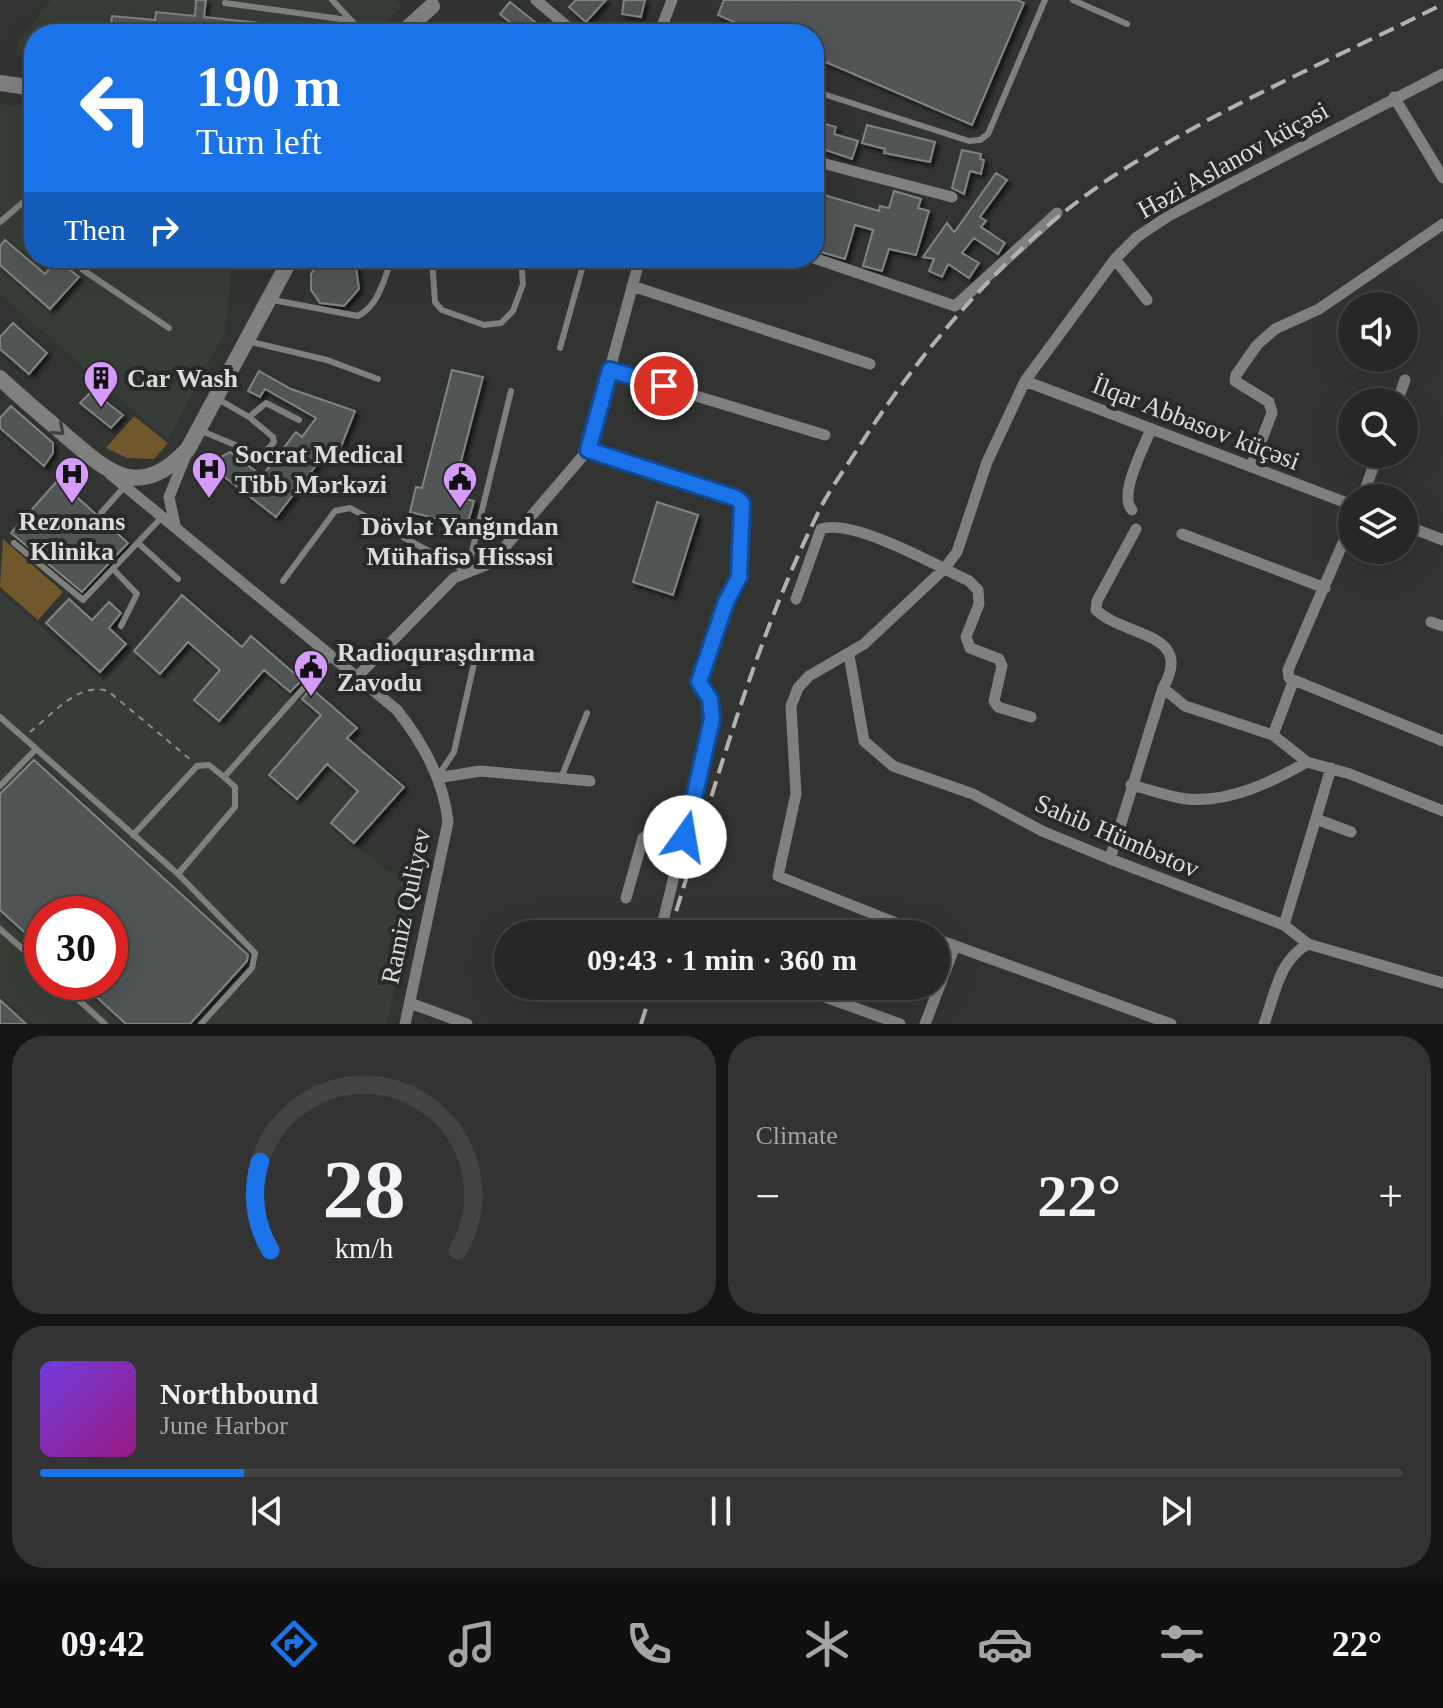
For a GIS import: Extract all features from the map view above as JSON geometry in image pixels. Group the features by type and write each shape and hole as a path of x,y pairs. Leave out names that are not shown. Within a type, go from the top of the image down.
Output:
{"main road":[{"path":"412,24 434,3"},
{"path":"421,24 434,3"},
{"path":"0,83 24,87"},
{"path":"2,384 104,469 131,479 154,476 173,465 188,449 285,268"}],"street":[{"path":"536,0 564,24"},
{"path":"663,24 672,0"},
{"name":"Həzi Aslanov küçəsi","path":"887,920 778,876 796,794 791,706 798,688 809,676 849,655 944,569 957,552 987,462 1025,381 1115,259 1137,237 1170,215 1443,74"},
{"path":"1394,97 1443,178"},
{"path":"824,164 952,197"},
{"path":"824,261 955,306 1057,213"},
{"path":"1251,467 1272,413 1269,402 1235,381 1257,345 1275,329 1319,309 1443,224"},
{"path":"1115,259 1147,300"},
{"path":"357,677 454,578 491,563 588,450 637,268"},
{"path":"632,286 870,364"},
{"path":"610,370 825,435"},
{"path":"1402,388 1405,380"},
{"name":"İlqar Abbasov küçəsi","path":"1025,381 1338,500"},
{"path":"1132,510 1126,502 1127,489 1151,429"},
{"path":"177,529 169,510 169,497 188,449"},
{"path":"588,450 736,498 742,503 739,577 726,602 699,682 710,699 712,719 664,920"},
{"name":"Ramiz Quliyev","path":"104,469 357,677 405,720 427,754 446,801 446,838 405,1024"},
{"path":"796,599 821,529 830,526 854,530 944,569 978,590 979,604 966,637 970,648 999,659 1002,666 994,701 998,707 1031,717"},
{"path":"1110,859 1163,688 1174,669 1173,656 1164,646 1096,610 1097,601 1136,529"},
{"path":"1418,530 1443,540"},
{"path":"1182,534 1325,588"},
{"path":"1273,735 1293,682 1288,670 1338,556"},
{"name":"Sahib Hümbətov","path":"849,655 864,741 873,752 893,766 973,794 1042,831 1110,859 1284,925 1308,944 1443,983"},
{"path":"1293,682 1443,741"},
{"path":"1163,688 1185,706 1273,735 1307,762 1331,768 1443,811"},
{"path":"1131,785 1187,799 1229,796 1277,779 1307,762"},
{"path":"1284,925 1331,768"},
{"path":"437,778 480,771 590,781"},
{"path":"1316,819 1351,832"},
{"path":"626,898 643,838 648,834 685,837"},
{"path":"950,944 1171,1024"},
{"path":"1264,1024 1284,965 1293,952 1308,944"},
{"path":"925,1024 955,946"},
{"path":"833,1000 900,1024"},
{"path":"410,1003 467,1024"}],"lane":[{"path":"332,0 353,24"},
{"path":"824,94 969,141 980,140 988,134 1045,0"},
{"path":"1073,0 1127,24"},
{"path":"225,3 348,20"},
{"path":"0,222 24,202"},
{"path":"83,268 169,328"},
{"path":"280,277 281,268"},
{"path":"269,299 358,316 369,310 377,298 388,268"},
{"path":"433,268 435,302 442,310 484,325 501,323 513,311 523,284 522,268"},
{"path":"560,348 582,268"},
{"path":"247,341 327,360 378,379"},
{"path":"283,581 335,511 341,508 350,508 467,572 511,391"},
{"path":"199,430 262,456 274,442 273,437 249,417 216,398"},
{"path":"249,417 266,403 299,420"},
{"path":"101,513 125,486"},
{"path":"14,543 83,600 162,517"},
{"path":"138,543 178,579"},
{"path":"114,570 137,594 121,626"},
{"path":"224,777 332,656"},
{"path":"437,778 454,752 475,659"},
{"path":"561,778 587,713"},
{"path":"0,717 178,874 255,953 256,959 201,1024"},
{"path":"0,786 36,749"},
{"path":"133,835 197,766 209,765 224,777 235,787 235,807 178,874"},
{"path":"0,929 24,950"},
{"path":"79,1000 105,1024"}],"path":[{"path":"23,737 81,691 93,686 108,691 197,766"}],"shaded area":[{"path":"51,0 393,0 401,7 383,24 32,24"},
{"path":"24,34 24,57 16,56 18,42"},
{"path":"0,104 24,108 24,268 232,268 225,332 168,440 0,294"},
{"path":"134,416 168,443 154,459 127,458 106,448"},
{"path":"3,539 63,592 38,620 0,587"},
{"path":"0,592 105,682 182,595 241,646 251,636 357,728 348,738 404,787 355,844 383,868 420,884 386,1024 0,1024"}],"building":[{"path":"196,0 206,0 204,17 270,24 111,24 112,16 155,20 156,12 195,16"},
{"path":"576,0 606,0 586,22 569,7"},
{"path":"624,0 645,0 641,17 622,14"},
{"path":"724,0 1017,0 1024,3 972,125 824,61 824,24 738,24 718,15"},
{"path":"510,2 538,24 512,24 500,14"},
{"path":"824,124 836,127 834,134 858,141 852,159 824,149"},
{"path":"867,125 935,142 930,162 884,153 885,149 862,143"},
{"path":"962,150 981,154 980,159 984,160 981,174 970,171 964,194 952,188"},
{"path":"996,173 1007,180 980,217 986,221 981,227 1005,243 998,254 974,238 962,253 979,263 969,278 948,264 942,277 929,271 934,259 923,257 947,223 954,232 956,230"},
{"path":"894,191 921,199 918,208 929,211 916,255 889,249 882,271 863,266 873,230 855,225 845,259 824,253 824,195 879,211 880,206 889,208"},
{"path":"5,240 24,256 24,268 38,268 45,274 50,268 67,268 79,277 50,309 0,265 0,246"},
{"path":"315,268 356,268 359,289 344,306 320,303 311,290 311,274"},
{"path":"13,323 47,353 29,374 0,349 0,337"},
{"path":"452,370 483,377 452,496 474,501 467,526 410,512 416,487 422,488"},
{"path":"259,371 291,389 355,411 338,454 329,449 276,517 217,471 219,458 230,452 262,476 296,432 302,437 316,418 265,389 260,397 248,391"},
{"name":"Car Wash","path":"92,391 123,415 111,428 80,403"},
{"path":"11,406 53,443 53,453 44,466 0,428 0,418"},
{"path":"58,480 128,543 82,592 11,533"},
{"path":"657,502 698,515 673,595 633,582"},
{"path":"182,595 242,647 251,636 302,680 290,692 264,670 219,721 194,700 220,670 188,642 160,674 134,651"},
{"path":"69,599 92,620 109,602 121,613 109,628 126,644 100,672 46,623"},
{"path":"311,688 357,728 347,738 404,787 354,843 331,823 358,791 327,764 297,799 269,775 321,715 302,699"},
{"path":"34,760 248,955 247,961 190,1024 126,1024 100,1000 128,1000 128,896 24,896 24,932 0,910 0,794"},
{"path":"0,1000 26,1024 0,1024"}],"railway":[{"path":"673,920 736,720 794,564 835,483 881,414 939,337 1004,265 1040,232 1115,175 1235,106 1443,4"},
{"path":"641,1024 649,1000"}],"place":[{"name":"Car Wash","path":"101,409"},
{"name":"Socrat Medical Tibb Mərkəzi","path":"209,500"},
{"name":"Rezonans Klinika","path":"72,505"},
{"name":"Dövlət Yanğından Mühafisə Hissəsi","path":"460,510"},
{"name":"Radioquraşdırma Zavodu","path":"311,698"}],"route":[{"path":"664,386 610,370 588,450 736,498 742,503 739,577 726,602 699,682 710,699 712,719 685,837"}]}
